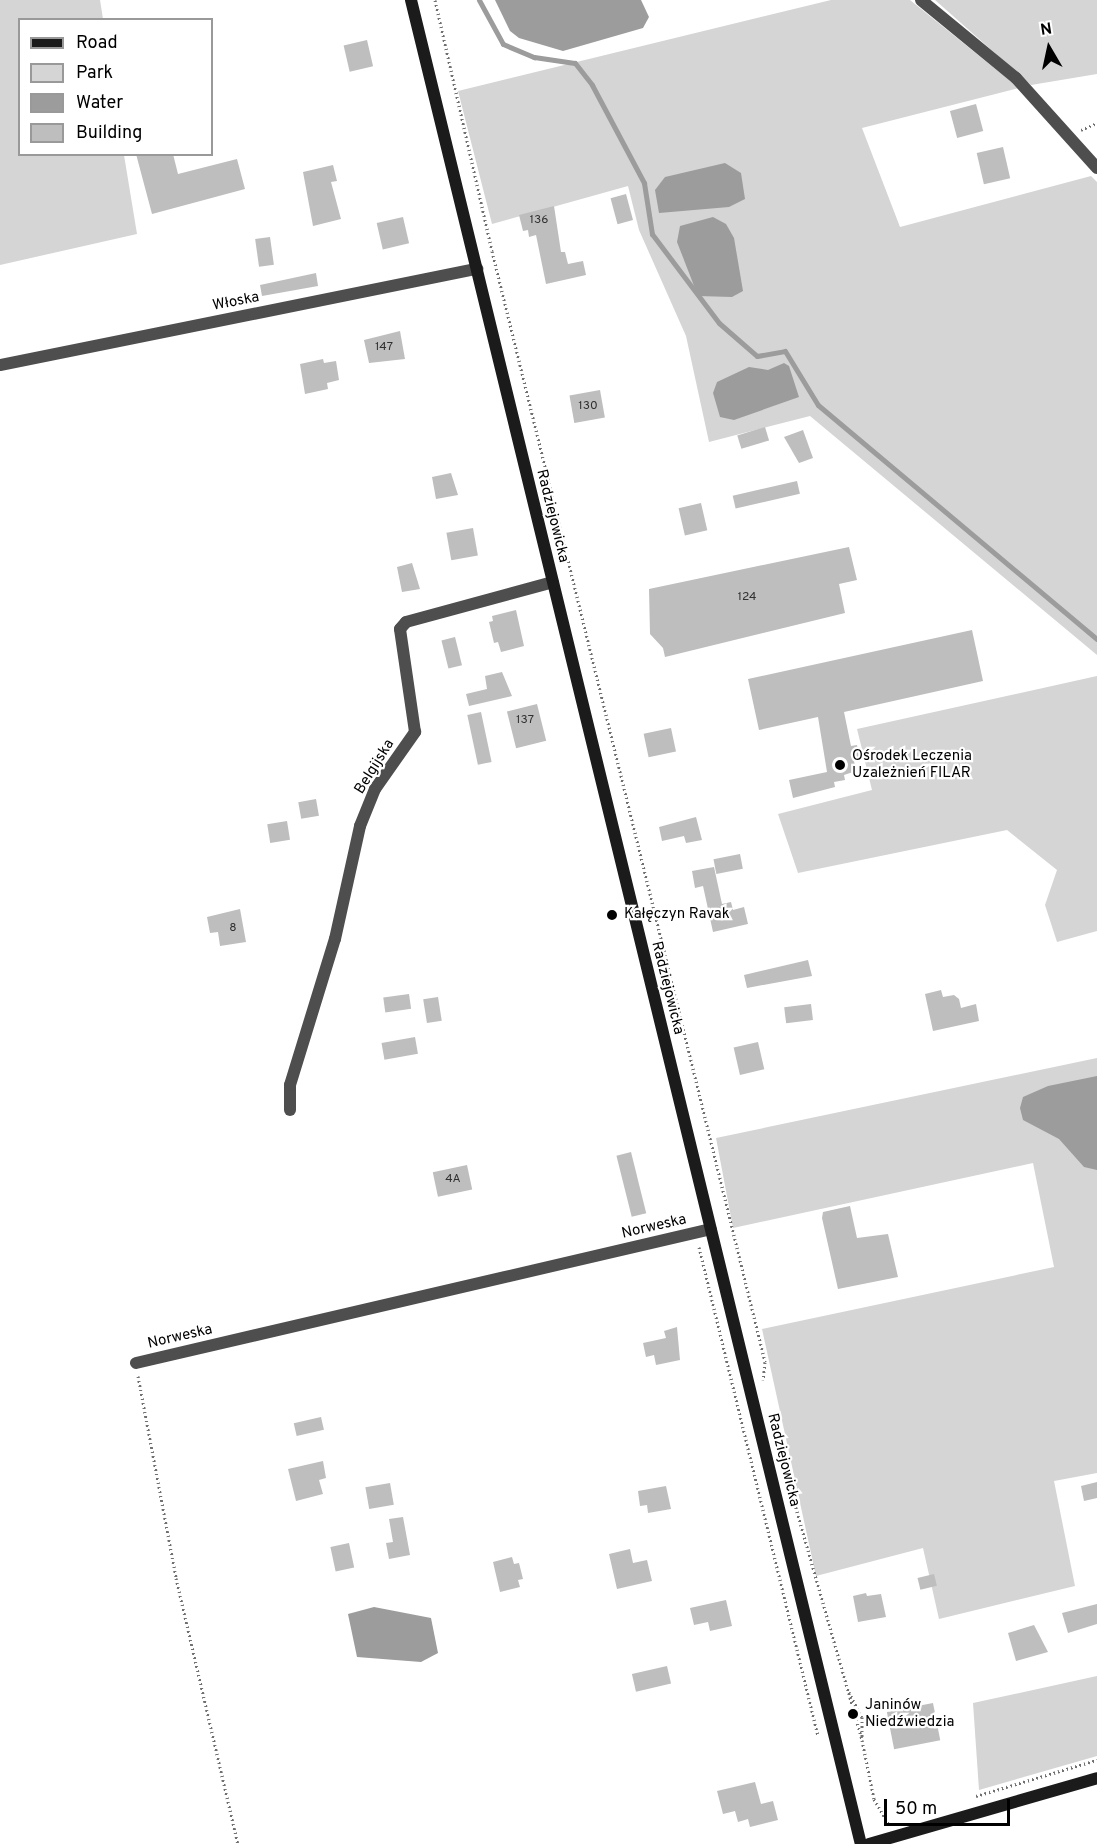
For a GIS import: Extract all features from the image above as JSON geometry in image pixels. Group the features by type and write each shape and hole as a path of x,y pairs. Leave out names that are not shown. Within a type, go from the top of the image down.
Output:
{"main road":[{"name":"Radziejowicka","path":"411,0 861,1844"},
{"path":"869,1844 1097,1778"}],"street":[{"path":"921,0 1016,78 1097,168"},
{"name":"Włoska","path":"0,365 477,268"},
{"name":"Belgijska","path":"290,1110 290,1085 335,939 360,826 375,789 415,732 400,629 406,622 553,582"},
{"name":"Norweska","path":"136,1363 711,1229"}],"path":[{"path":"435,0 492,251 765,1362 762,1389"},
{"name":"Norweska","path":"136,1363 176,1578 238,1844"},
{"path":"790,1486 827,1629 862,1740 874,1799 888,1824"},
{"path":"848,1691 862,1717 862,1740"}],"green space":[{"path":"0,0 100,0 103,18 18,18 18,156 124,156 137,234 0,265"},
{"path":"831,0 910,0 1019,88 862,128 900,227 1091,176 1097,182 1097,655 810,416 709,442 686,336 639,230 628,186 492,224 458,91"},
{"path":"935,0 1097,0 1097,74 1031,85"},
{"path":"1097,676 1097,931 1057,942 1045,905 1057,870 1007,830 798,873 778,814 872,790 857,729"},
{"path":"1097,1058 1097,1473 1054,1481 1075,1586 939,1619 923,1548 816,1576 762,1329 1054,1267 1033,1163 733,1228 716,1138"},
{"path":"1097,1676 1097,1756 979,1790 973,1703"}],"water":[{"path":"495,0 641,0 649,17 643,28 563,51 519,38 510,31"},
{"path":"725,163 741,173 745,199 729,207 659,213 655,190 665,177"},
{"path":"713,217 726,224 734,238 743,291 732,297 698,296 677,242 680,226"},
{"path":"784,363 789,366 799,397 734,420 720,417 713,393 717,382 749,367 768,370"},
{"path":"1097,1076 1097,1170 1084,1167 1059,1139 1023,1120 1020,1108 1023,1097 1048,1086"},
{"path":"374,1607 431,1618 438,1653 421,1662 357,1657 348,1614"}],"building":[{"path":"367,40 373,66 350,72 344,45"},
{"path":"976,104 983,131 957,138 950,111"},
{"path":"1003,147 1010,178 984,184 977,153"},
{"path":"137,156 174,156 178,174 237,159 245,189 152,214"},
{"path":"333,165 337,181 331,182 341,219 313,226 303,172"},
{"path":"626,194 633,220 618,224 611,198"},
{"path":"554,206 561,252 565,252 568,264 583,261 586,275 546,284 536,235 529,237 528,230 523,231 519,215"},
{"path":"403,217 409,243 383,249 377,223"},
{"path":"270,237 274,265 259,267 255,239"},
{"path":"316,273 318,286 262,296 260,285"},
{"path":"400,331 405,359 369,363 364,340"},
{"path":"323,359 324,363 336,361 339,380 327,383 328,389 305,394 300,364"},
{"path":"600,390 605,418 574,423 569,395"},
{"path":"765,427 769,440 741,449 737,435"},
{"path":"803,430 813,458 799,463 784,437"},
{"path":"451,473 458,495 436,499 432,477"},
{"path":"797,481 800,494 736,509 733,496"},
{"path":"701,503 707,530 685,535 679,508"},
{"path":"473,528 478,556 451,560 446,533"},
{"path":"849,547 857,580 839,584 845,613 665,657 663,648 650,634 649,589"},
{"path":"412,563 420,589 402,592 397,567"},
{"path":"516,610 524,646 501,652 498,642 494,643 489,622 493,621 492,616"},
{"path":"972,630 983,681 844,712 851,746 857,745 860,760 854,761 856,771 844,775 845,780 834,782 835,787 793,798 789,780 827,772 818,717 759,730 748,679"},
{"path":"455,637 462,665 448,669 441,640"},
{"path":"502,672 512,696 469,706 466,694 487,689 485,676"},
{"path":"537,704 546,741 516,748 507,711"},
{"path":"481,712 492,762 478,765 467,715"},
{"path":"671,728 676,751 649,757 644,734"},
{"path":"316,799 319,816 301,819 298,802"},
{"path":"696,817 702,840 686,843 684,836 662,841 659,827"},
{"path":"287,821 290,840 270,843 267,824"},
{"path":"740,854 743,869 716,874 713,859"},
{"path":"714,867 722,904 731,902 733,910 744,907 748,924 713,932 703,886 695,888 692,871"},
{"path":"240,909 246,942 220,946 218,932 210,933 207,917"},
{"path":"808,960 812,976 747,988 744,975"},
{"path":"941,990 943,997 954,995 959,999 961,1008 976,1004 979,1021 933,1031 925,994"},
{"path":"409,994 411,1009 385,1012 383,998"},
{"path":"438,997 442,1021 427,1023 423,999"},
{"path":"811,1004 813,1020 786,1023 784,1007"},
{"path":"415,1037 418,1054 384,1060 382,1043"},
{"path":"758,1042 764,1069 740,1075 734,1048"},
{"path":"631,1152 646,1213 632,1217 616,1156"},
{"path":"467,1165 472,1189 438,1197 433,1172"},
{"path":"850,1206 857,1238 888,1234 898,1277 838,1289 822,1218 823,1212"},
{"path":"677,1327 680,1360 656,1365 654,1355 646,1357 643,1343 666,1338 664,1331"},
{"path":"321,1417 324,1430 297,1436 294,1423"},
{"path":"323,1461 326,1478 319,1480 323,1494 296,1501 288,1469"},
{"path":"1097,1482 1097,1498 1084,1501 1081,1486"},
{"path":"390,1483 394,1505 369,1509 365,1487"},
{"path":"666,1486 671,1509 648,1513 647,1505 640,1506 638,1491"},
{"path":"403,1517 410,1555 389,1559 386,1543 393,1542 389,1519"},
{"path":"349,1543 354,1567 336,1571 330,1547"},
{"path":"630,1549 633,1563 647,1560 652,1581 617,1589 609,1554"},
{"path":"512,1557 514,1564 519,1563 523,1579 518,1580 520,1587 500,1592 493,1562"},
{"path":"934,1574 937,1586 920,1590 918,1578"},
{"path":"866,1593 867,1596 881,1594 886,1617 858,1622 853,1596"},
{"path":"726,1600 732,1626 710,1631 708,1622 694,1625 690,1608"},
{"path":"1097,1604 1097,1624 1068,1633 1062,1613"},
{"path":"1034,1625 1048,1652 1016,1661 1008,1633"},
{"path":"667,1666 671,1684 636,1692 632,1674"},
{"path":"933,1703 940,1740 894,1749 887,1712"},
{"path":"755,1782 761,1804 773,1801 778,1820 750,1827 748,1819 738,1822 735,1811 723,1814 717,1791"}],"waterway":[{"path":"479,0 503,44 534,57 575,63 592,85 644,183 652,234 719,323 757,356 785,351 818,405 1097,639"}],"place":[{"name":"Ośrodek Leczenia Uzależnień FILAR","path":"840,765"},
{"name":"Kałęczyn Ravak","path":"612,915"},
{"name":"Janinów Niedźwiedzia","path":"853,1714"}]}
